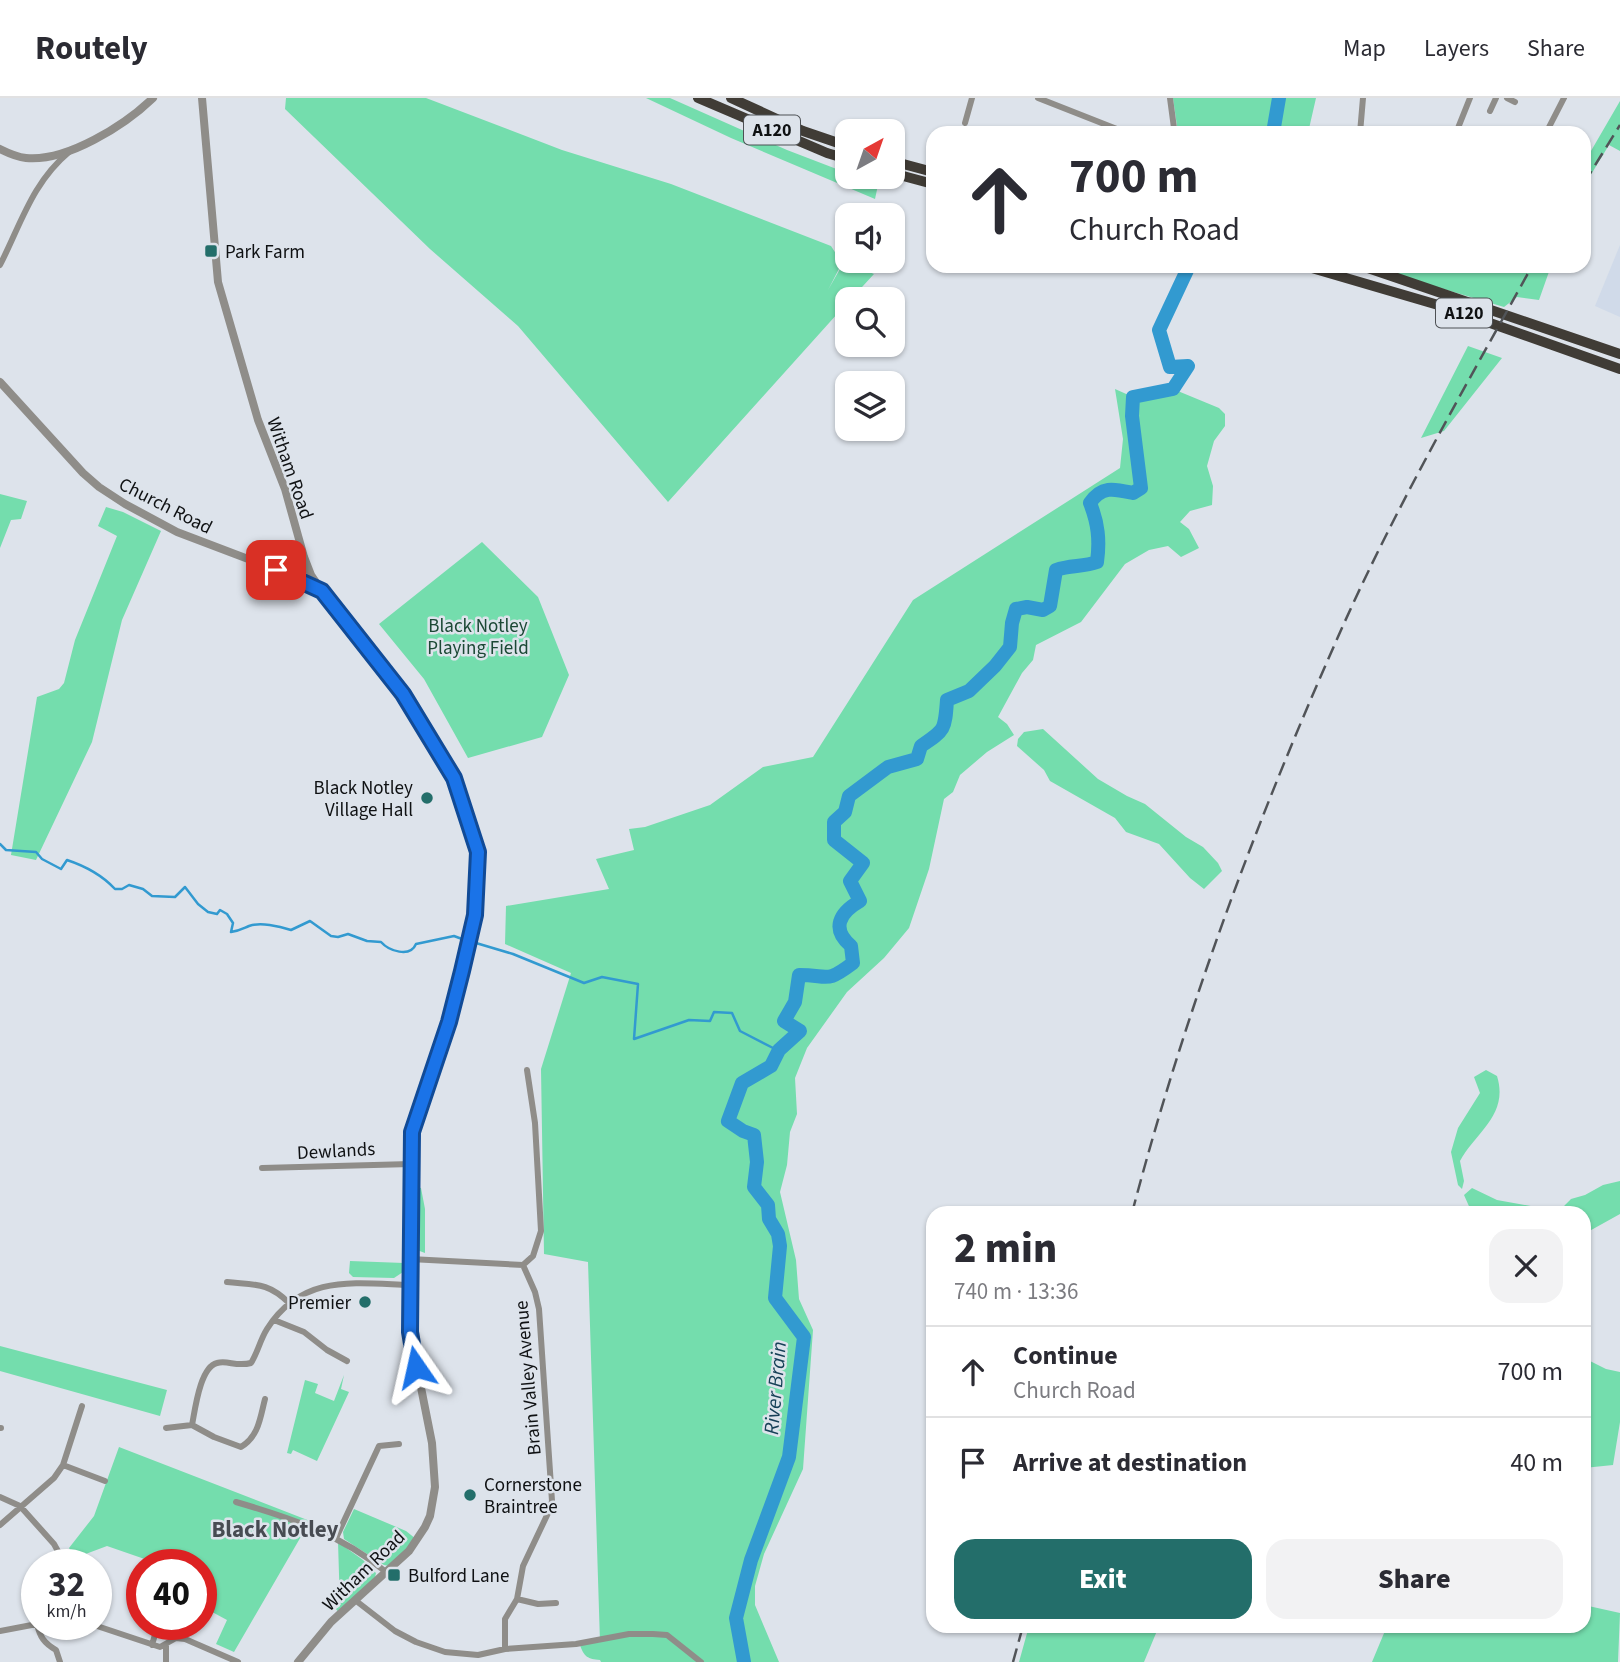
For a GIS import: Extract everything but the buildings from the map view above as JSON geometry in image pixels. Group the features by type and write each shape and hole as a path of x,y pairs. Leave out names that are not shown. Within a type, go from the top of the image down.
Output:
{"highway":[{"name":"A120","path":"698,98 835,155"},
{"name":"A120","path":"731,98 803,131 835,142"},
{"path":"905,164 926,170"},
{"path":"905,176 926,182"},
{"name":"A120","path":"1329,273 1445,307 1620,369"},
{"name":"A120","path":"1383,273 1620,354"}],"street":[{"path":"0,265 39,183 56,163 73,149 122,122 153,98"},
{"name":"Witham Road","path":"202,98 218,282 258,420 285,489 304,557 322,591 403,694 454,778 478,852 475,915 449,1022 412,1132 410,1332 432,1443 435,1487 430,1516 409,1551 331,1622 298,1662"},
{"path":"965,122 972,98"},
{"path":"1038,98 1109,126"},
{"path":"1170,98 1174,126"},
{"path":"1361,126 1363,98"},
{"path":"1458,126 1470,98"},
{"path":"1490,111 1496,98"},
{"path":"1550,126 1564,98"},
{"path":"0,149 25,158 73,149"},
{"name":"Church Road","path":"0,382 68,457 99,487 125,504 177,532 276,570 322,591"},
{"path":"276,570 304,557"},
{"path":"410,1259 523,1265 533,1256 541,1231 536,1123 527,1070"},
{"name":"Dewlands","path":"262,1168 411,1164"},
{"name":"Brain Valley Avenue","path":"505,1649 505,1619 517,1599 523,1566 552,1501 539,1309 523,1265"},
{"path":"227,1282 263,1285 277,1291 289,1303"},
{"path":"192,1425 202,1383 211,1365 218,1362 239,1366 251,1363 274,1320 289,1303 308,1290 340,1282 409,1285"},
{"path":"274,1320 304,1332 347,1361"},
{"path":"166,1428 192,1425 241,1447 250,1441 255,1432 265,1399"},
{"path":"0,1525 54,1478 63,1465 82,1406"},
{"path":"336,1538 379,1446 399,1444"},
{"path":"63,1465 105,1481"},
{"path":"0,1497 20,1506 56,1549"},
{"path":"236,1502 309,1525 369,1558 386,1573"},
{"path":"517,1599 538,1604 556,1603"},
{"path":"355,1600 395,1631 445,1653 478,1655 505,1649 576,1644 629,1634 653,1634 667,1635 698,1659"},
{"path":"0,1631 21,1627"},
{"path":"112,1631 152,1645 166,1646 176,1638 185,1639 212,1648 238,1662"},
{"path":"43,1640 56,1650 60,1662"},
{"path":"152,1645 153,1640"},
{"path":"166,1646 166,1662"},
{"path":"443,1662 445,1653"}],"shaded area":[{"path":"1620,245 1620,317 1595,306"}],"green space":[{"path":"286,98 426,98 562,150 671,184 831,246 835,252 837,273 828,290 838,273 874,274 862,287 835,287 835,316 668,502 518,326 430,249 285,109"},
{"path":"646,98 670,98 835,168 835,182"},
{"path":"1173,98 1316,98 1310,126 1177,126"},
{"path":"1620,101 1620,151 1609,145 1591,175 1591,151"},
{"path":"851,189 877,189 875,199"},
{"path":"1390,273 1549,273 1539,300 1517,297 1504,307"},
{"path":"1468,346 1502,358 1444,431 1421,438"},
{"path":"1115,389 1133,397 1173,389 1219,408 1225,414 1225,426 1214,441 1207,466 1213,486 1212,505 1190,511 1180,522 1189,529 1199,548 1181,557 1168,546 1149,550 1125,564 1081,622 1036,645 1033,660 1022,673 998,717 1014,735 987,752 960,775 953,792 944,799 929,869 909,928 884,958 847,992 807,1048 795,1078 797,1114 790,1132 787,1165 780,1192 796,1260 799,1299 813,1330 803,1469 764,1554 755,1586 755,1605 779,1662 601,1662 589,1658 580,1645 600,1642 588,1262 544,1254 541,1069 571,973 505,944 506,906 609,889 596,859 634,850 629,829 645,827 710,805 763,767 813,757 913,600 1120,468 1123,439"},
{"path":"0,494 27,501 21,519 11,520 0,548"},
{"path":"106,507 123,512 161,531 122,620 92,742 36,860 11,855 37,697 59,689 64,683 75,640 117,536 98,526"},
{"name":"Black Notley Playing Field","path":"482,542 538,597 569,675 542,737 468,758 424,679 379,624"},
{"path":"1043,729 1098,779 1145,804 1203,847 1222,871 1204,889 1190,878 1159,844 1126,832 1115,818 1050,781 1044,770 1017,746 1018,739 1024,732"},
{"path":"1486,1070 1497,1076 1499,1102 1489,1122 1460,1161 1464,1181 1462,1189 1458,1185 1451,1152 1458,1128 1480,1093 1474,1077"},
{"path":"1620,1181 1620,1214 1591,1230 1591,1206 1564,1206 1571,1199 1603,1185"},
{"path":"416,1187 421,1188 425,1209 425,1253 417,1250 415,1244"},
{"path":"1472,1188 1497,1200 1530,1206 1469,1206 1464,1195"},
{"path":"350,1261 404,1263 403,1272 394,1278 353,1277 349,1273"},
{"path":"0,1346 167,1390 160,1416 0,1371"},
{"path":"1591,1362 1620,1372 1620,1422 1613,1465 1591,1467"},
{"path":"344,1375 341,1389 349,1392 317,1461 293,1450 291,1454 287,1453 305,1380 318,1384 315,1393 334,1401"},
{"path":"119,1447 310,1521 234,1652 216,1644 227,1620 217,1615 217,1549 126,1549 126,1553 107,1546 99,1549 70,1549 94,1516"},
{"path":"354,1509 406,1531 416,1539 389,1566 384,1565 344,1539 343,1532"},
{"path":"338,1542 376,1573 339,1613 336,1609 340,1606"},
{"path":"1591,1607 1620,1613 1618,1662 1372,1662 1384,1633 1591,1633"},
{"path":"1027,1633 1156,1633 1144,1662 1019,1662"}],"waterway":[{"name":"River Brain","path":"1274,126 1279,98"},
{"name":"River Brain","path":"744,1662 736,1618 751,1560 789,1457 804,1337 775,1298 780,1246 778,1234 769,1219 768,1205 754,1187 757,1162 754,1135 728,1121 742,1083 771,1066 779,1050 800,1031 784,1021 795,1002 799,975 832,976 853,963 851,946 841,933 840,922 847,911 860,901 850,881 863,863 834,840 834,822 845,812 849,796 888,767 917,759 921,746 942,728 947,700 969,691 1010,647 1016,609 1027,607 1043,610 1050,606 1056,570 1097,562 1098,532 1090,503 1095,497 1109,490 1133,493 1141,488 1132,416 1133,397 1173,389 1188,366 1170,367 1159,330 1186,273"},
{"path":"0,844 6,850 36,852 42,859 61,869 67,860 74,862 99,875 115,889 129,885 143,889 152,896 175,897 185,887 208,912 217,914 220,910 227,914 233,923 231,932 259,924 291,930 310,921 331,936 348,934 367,941 381,942 399,952 409,951 416,944 454,936 462,939"},
{"path":"476,943 513,954 584,983 602,977 638,984 634,1039 689,1020 710,1021 714,1012 732,1013 740,1031 777,1050"}],"railway":[{"path":"1591,172 1620,125"},
{"path":"1134,1206 1197,997 1248,855 1304,715 1379,549 1528,273"},
{"path":"1013,1662 1021,1633"}],"place":[{"name":"Park Farm","path":"211,251"},
{"name":"Black Notley Village Hall","path":"427,798"},
{"name":"Premier","path":"365,1302"},
{"name":"Cornerstone Braintree","path":"470,1495"},
{"name":"Bulford Lane","path":"394,1575"}],"district":[{"name":"Black Notley","path":"275,1529"}],"route":[{"path":"276,570 322,591 403,694 454,778 478,852 475,915 462,971 449,1022 412,1132 410,1332 416,1367"}]}
